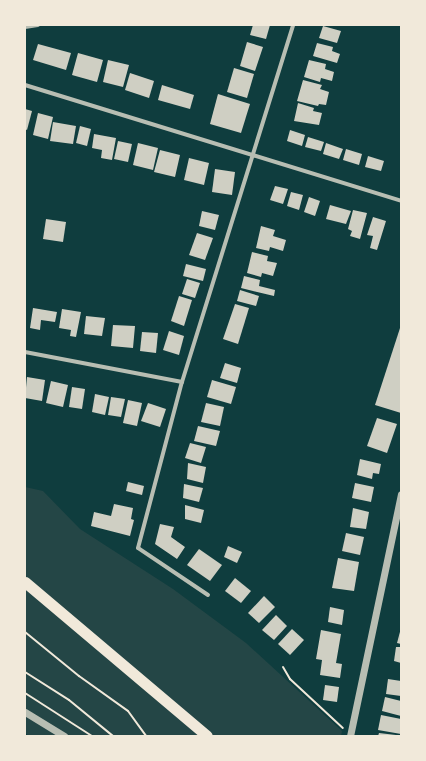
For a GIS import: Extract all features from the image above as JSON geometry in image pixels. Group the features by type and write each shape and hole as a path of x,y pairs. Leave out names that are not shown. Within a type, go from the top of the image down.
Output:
{"highway":[{"path":"25,582 207,736"}],"street":[{"path":"25,27 38,25"},
{"path":"208,595 138,548 182,382 293,25"},
{"path":"25,85 401,201"},
{"path":"25,352 182,382"},
{"path":"350,735 401,494"},
{"path":"25,712 64,736"}],"path":[{"path":"25,632 73,672 128,711 146,736"},
{"path":"283,667 290,679 350,735"},
{"path":"25,672 70,700 113,736"},
{"path":"25,693 92,736"}],"shaded area":[{"path":"25,487 43,491 80,529 173,589 246,643 342,731 341,736 29,736 25,733"}],"building":[{"path":"253,25 270,25 266,39 250,35"},
{"path":"323,26 341,31 337,43 319,38"},
{"path":"247,42 263,47 255,71 240,66"},
{"path":"317,43 333,47 332,51 340,54 337,63 313,56"},
{"path":"38,44 71,53 66,70 33,60"},
{"path":"78,53 103,60 97,82 72,75"},
{"path":"108,60 129,65 123,87 103,82"},
{"path":"309,60 326,64 325,69 334,72 332,81 321,78 320,82 304,77"},
{"path":"234,68 254,74 247,98 227,92"},
{"path":"130,73 154,81 149,98 125,90"},
{"path":"303,80 322,85 320,89 329,92 326,105 319,104 318,106 297,101"},
{"path":"162,85 194,95 190,109 158,100"},
{"path":"218,94 250,104 241,133 210,124"},
{"path":"298,103 314,108 313,111 322,113 319,125 294,121"},
{"path":"25,109 32,111 27,130 25,129"},
{"path":"38,113 53,117 48,139 33,135"},
{"path":"53,122 76,126 73,144 50,141"},
{"path":"80,126 91,129 87,146 76,143"},
{"path":"290,130 305,135 302,146 287,141"},
{"path":"94,134 116,138 112,160 101,158 102,150 92,148"},
{"path":"308,137 324,142 321,151 305,147"},
{"path":"118,141 132,144 128,162 114,159"},
{"path":"138,143 158,148 153,170 133,165"},
{"path":"326,143 343,149 339,159 323,154"},
{"path":"346,149 362,154 359,165 343,160"},
{"path":"160,150 180,155 175,177 154,172"},
{"path":"368,156 384,161 381,171 365,167"},
{"path":"189,158 209,163 204,185 184,180"},
{"path":"215,169 235,172 232,195 212,192"},
{"path":"275,186 288,189 283,204 270,200"},
{"path":"291,192 303,195 299,210 287,206"},
{"path":"309,197 320,201 315,216 304,212"},
{"path":"330,205 351,211 346,224 326,219"},
{"path":"353,210 367,213 360,239 350,236 352,231 348,229"},
{"path":"202,211 219,215 215,230 199,226"},
{"path":"373,217 386,221 377,250 370,248 373,236 367,235"},
{"path":"46,219 66,222 63,242 43,239"},
{"path":"261,226 275,230 273,236 286,240 283,251 270,247 269,251 256,248"},
{"path":"197,233 213,238 205,260 189,255"},
{"path":"252,252 268,256 267,261 277,263 273,276 262,273 261,277 247,273"},
{"path":"186,264 206,269 203,281 183,276"},
{"path":"244,276 260,280 259,286 275,290 274,296 241,288"},
{"path":"187,279 200,283 195,298 182,294"},
{"path":"240,290 259,296 256,306 237,301"},
{"path":"179,296 192,300 184,326 171,321"},
{"path":"235,304 249,308 238,344 223,339"},
{"path":"33,308 57,312 55,322 41,320 40,330 30,328"},
{"path":"62,309 81,312 76,337 70,336 71,330 59,328"},
{"path":"86,316 105,318 102,336 84,334"},
{"path":"113,325 135,326 133,348 111,346"},
{"path":"401,325 401,413 375,405"},
{"path":"169,331 184,336 179,355 163,350"},
{"path":"142,332 158,333 156,353 140,351"},
{"path":"225,363 241,368 237,383 220,378"},
{"path":"27,377 45,380 42,401 25,398"},
{"path":"212,380 236,387 231,404 207,397"},
{"path":"51,381 68,385 63,407 46,403"},
{"path":"72,387 85,389 82,409 69,407"},
{"path":"95,394 109,397 105,415 92,412"},
{"path":"111,397 125,399 121,417 108,415"},
{"path":"128,400 142,403 137,426 123,423"},
{"path":"148,403 166,409 160,427 141,421"},
{"path":"206,403 224,407 220,426 201,422"},
{"path":"377,418 397,424 387,453 367,446"},
{"path":"198,426 220,431 216,446 194,441"},
{"path":"190,443 206,447 201,463 185,458"},
{"path":"360,459 381,464 379,474 373,473 372,479 357,475"},
{"path":"188,463 206,467 203,483 187,479"},
{"path":"128,482 144,486 142,495 126,491"},
{"path":"355,483 374,487 371,502 352,498"},
{"path":"184,484 203,488 199,502 183,498"},
{"path":"114,504 133,508 131,519 134,520 130,536 91,526 94,512 111,516"},
{"path":"185,505 204,510 201,523 185,519"},
{"path":"353,508 369,512 366,529 350,527"},
{"path":"160,524 174,527 171,537 185,547 177,559 155,544"},
{"path":"346,533 364,537 360,555 342,551"},
{"path":"228,546 242,552 237,563 224,557"},
{"path":"199,549 222,565 210,581 187,565"},
{"path":"338,558 359,562 354,591 332,588"},
{"path":"235,578 251,591 241,603 225,591"},
{"path":"264,596 275,607 259,623 248,613"},
{"path":"330,607 344,610 342,625 328,622"},
{"path":"276,615 287,626 274,640 262,630"},
{"path":"401,628 401,644 397,643"},
{"path":"292,629 304,640 290,655 278,644"},
{"path":"321,630 341,634 336,663 342,664 340,678 320,675 322,660 316,659"},
{"path":"396,647 401,647 401,663 394,661"},
{"path":"388,679 401,681 401,696 386,694"},
{"path":"325,685 339,687 337,702 323,700"},
{"path":"385,697 401,701 401,716 382,711"},
{"path":"381,715 401,719 401,734 378,730"},
{"path":"379,733 396,735 396,736 378,736"}]}
